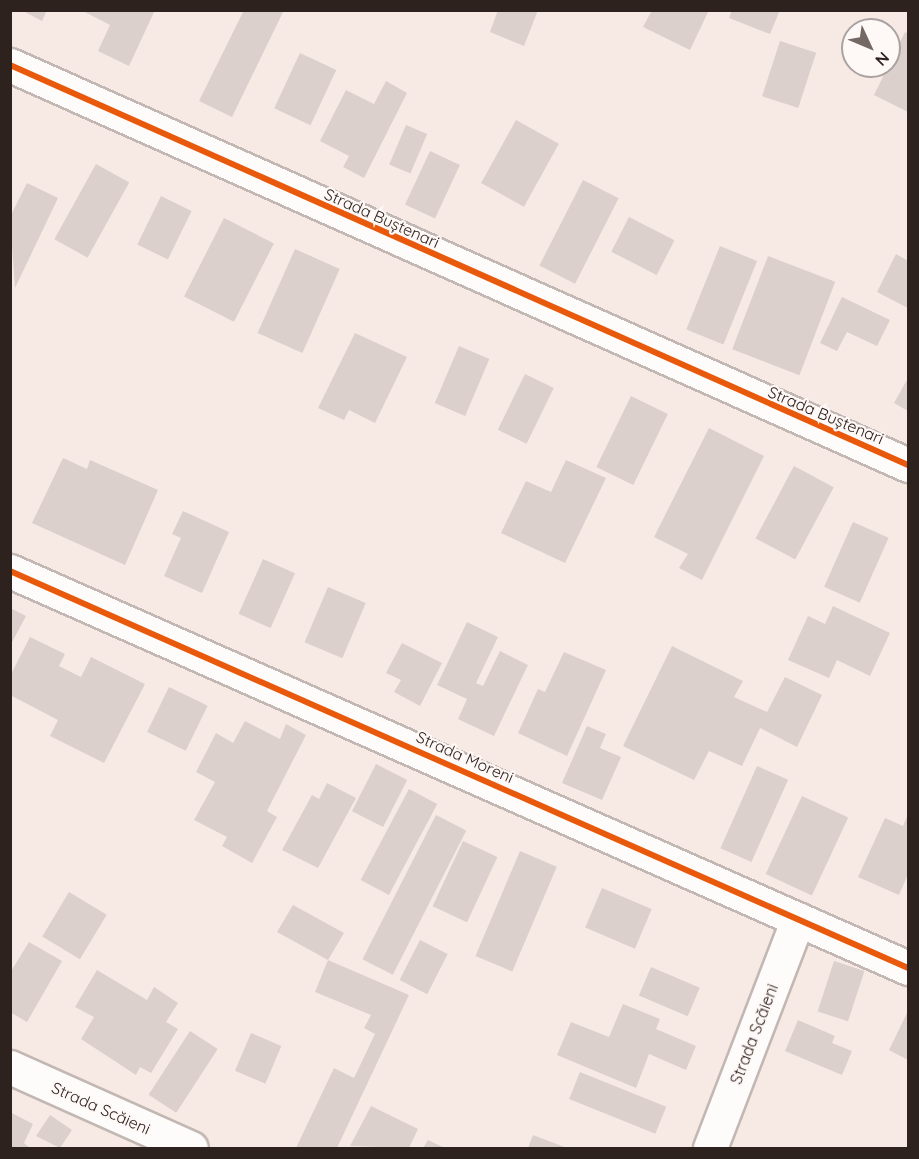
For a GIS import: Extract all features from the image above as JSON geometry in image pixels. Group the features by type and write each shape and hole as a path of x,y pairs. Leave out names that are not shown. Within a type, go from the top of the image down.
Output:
{"street":[{"name":"Strada Buștenari","path":"10,65 909,465"},
{"name":"Strada Moreni","path":"10,571 909,968"},
{"name":"Strada Scăieni","path":"710,1149 798,919"},
{"name":"Strada Scăieni","path":"10,1067 191,1149"}],"building":[{"path":"21,10 47,10 42,21"},
{"path":"81,10 155,10 129,66 98,51 110,25"},
{"path":"244,10 284,10 232,117 199,101"},
{"path":"498,10 538,10 524,46 490,32"},
{"path":"652,10 709,10 690,50 643,27"},
{"path":"732,10 780,10 770,34 729,18"},
{"path":"905,32 908,34 908,112 874,95 882,78 901,78 901,40"},
{"path":"780,41 816,53 798,108 762,96"},
{"path":"300,53 336,70 310,125 274,108"},
{"path":"386,81 407,93 364,178 343,167 349,156 320,141 346,90 374,104"},
{"path":"516,120 559,144 524,207 481,183"},
{"path":"406,125 427,134 410,174 389,165"},
{"path":"430,151 460,165 435,218 405,204"},
{"path":"96,164 129,182 88,258 54,239"},
{"path":"583,180 619,198 575,284 539,266"},
{"path":"27,183 58,198 15,288 10,217"},
{"path":"161,196 192,211 168,259 137,245"},
{"path":"629,217 674,240 657,275 611,252"},
{"path":"224,218 274,243 234,322 184,296"},
{"path":"720,246 757,261 723,344 686,329"},
{"path":"295,249 340,269 302,353 258,333"},
{"path":"896,254 908,261 908,308 877,292"},
{"path":"768,256 835,282 799,375 732,349"},
{"path":"842,297 890,320 877,346 847,332 837,351 820,343"},
{"path":"355,333 407,357 375,423 349,410 344,420 318,408"},
{"path":"459,346 489,359 465,416 435,403"},
{"path":"525,374 554,388 527,444 498,430"},
{"path":"908,378 908,411 894,403"},
{"path":"631,396 668,414 633,485 596,467"},
{"path":"709,428 764,456 702,580 679,568 688,554 654,537"},
{"path":"63,458 87,469 90,460 158,490 125,565 32,523"},
{"path":"566,460 606,478 565,563 501,533 526,481 551,492"},
{"path":"794,466 834,487 795,560 756,538"},
{"path":"183,511 229,532 202,593 164,576 181,538 172,534"},
{"path":"853,522 889,538 860,603 824,587"},
{"path":"263,559 295,573 271,628 239,614"},
{"path":"328,587 366,603 342,658 305,642"},
{"path":"833,606 890,633 870,676 837,660 829,678 788,660 808,616 825,624"},
{"path":"10,608 26,616 10,646"},
{"path":"467,622 498,637 476,683 483,686 500,651 528,665 494,736 458,719 467,699 437,685"},
{"path":"30,637 65,654 59,666 81,677 91,657 145,684 104,763 50,736 58,720 10,695 10,676"},
{"path":"402,643 442,663 420,706 394,692 401,680 386,673"},
{"path":"672,646 743,681 734,697 767,712 785,677 822,695 797,747 760,728 742,766 709,751 694,780 623,746"},
{"path":"564,652 606,670 567,756 518,733 538,689 545,692"},
{"path":"169,687 208,706 186,751 147,732"},
{"path":"245,721 280,739 286,724 306,735 267,811 277,817 252,863 222,846 227,837 194,820 215,782 196,772 216,733 233,743"},
{"path":"587,726 606,734 600,748 621,757 602,800 562,783"},
{"path":"376,764 407,780 383,827 352,811"},
{"path":"757,766 788,780 751,862 720,848"},
{"path":"327,783 356,798 318,868 282,850 312,795 319,799"},
{"path":"409,789 437,804 389,895 361,880"},
{"path":"802,796 848,818 812,895 766,874"},
{"path":"908,814 908,874 899,895 858,877 885,818 903,826"},
{"path":"436,815 466,830 393,975 362,959"},
{"path":"463,841 497,857 467,922 433,906"},
{"path":"520,851 557,867 512,972 475,956"},
{"path":"602,888 652,909 635,949 585,928"},
{"path":"69,892 107,915 80,959 42,937"},
{"path":"293,905 344,933 328,960 277,932"},
{"path":"420,940 448,954 427,994 400,980"},
{"path":"29,942 62,961 27,1022 10,1012 10,973"},
{"path":"328,960 409,995 337,1148 296,1148 334,1068 354,1078 375,1034 364,1028 371,1015 315,992"},
{"path":"834,961 864,971 848,1021 818,1011"},
{"path":"651,967 700,988 688,1016 639,996"},
{"path":"97,970 147,1000 154,987 178,1003 166,1022 178,1029 151,1073 140,1067 136,1075 81,1039 94,1017 75,1007"},
{"path":"623,1004 660,1019 656,1029 696,1046 686,1070 649,1054 636,1088 557,1055 571,1022 609,1037"},
{"path":"908,1011 908,1060 889,1050"},
{"path":"798,1020 835,1036 832,1043 852,1051 842,1075 785,1051"},
{"path":"190,1031 218,1049 176,1113 149,1095"},
{"path":"251,1033 281,1046 265,1084 235,1071"},
{"path":"580,1072 666,1107 655,1134 569,1099"},
{"path":"371,1106 418,1129 409,1148 350,1146"},
{"path":"10,1112 33,1124 24,1143 30,1148 10,1148"},
{"path":"50,1115 72,1130 60,1148 36,1136"},
{"path":"533,1135 567,1148 528,1148"},
{"path":"428,1140 445,1148 423,1148"}],"cycle path":[{"path":"10,65 908,465"},
{"path":"10,571 908,968"}]}
